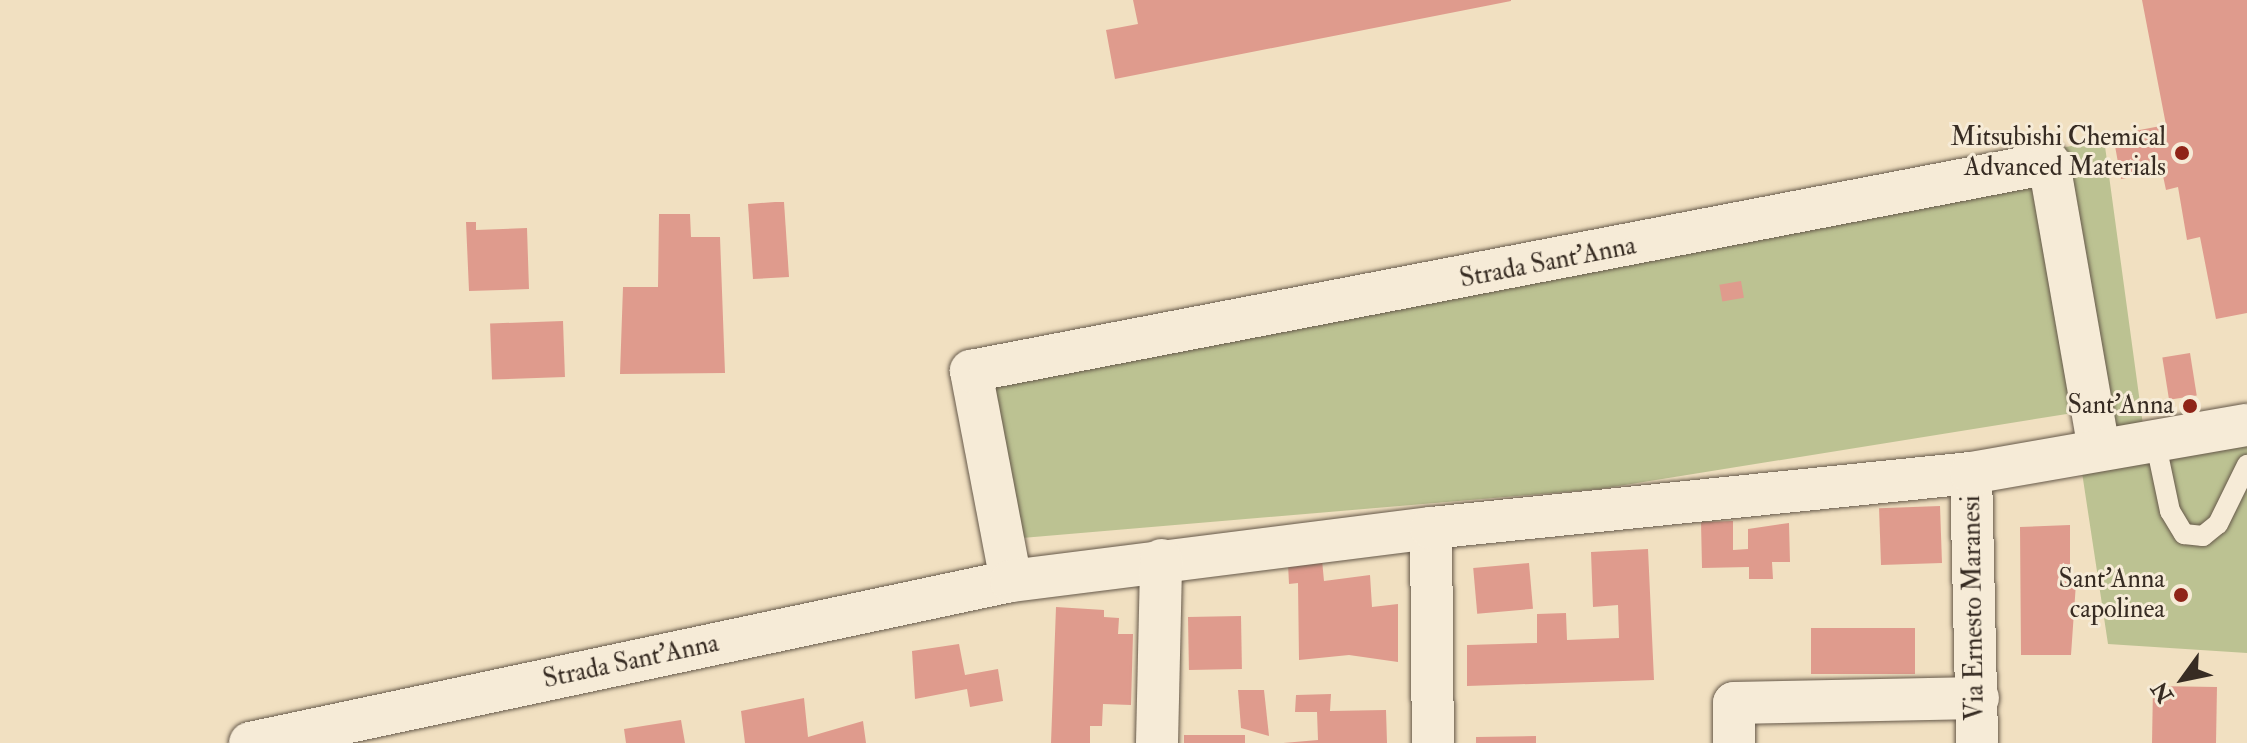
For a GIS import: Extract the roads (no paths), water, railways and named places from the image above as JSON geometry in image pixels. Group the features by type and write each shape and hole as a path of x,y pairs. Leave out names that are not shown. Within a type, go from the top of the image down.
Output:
{"street":[{"name":"Strada Sant'Anna","path":"1011,581 971,371 2049,163 2099,449"},
{"name":"Strada Sant'Anna","path":"250,743 1011,581 1431,528 1971,473 2247,425"},
{"name":"Via Ernesto Maranesi","path":"1971,473 1977,743"},
{"path":"1431,528 1433,743"},
{"path":"1157,743 1161,560"},
{"path":"1734,743 1734,703 1978,698"}],"lane":[{"path":"2155,440 2170,511 2184,534 2203,536 2218,524 2247,465"}],"place":[{"name":"Mitsubishi Chemical Advanced Materials","path":"2182,153"},
{"name":"Sant'Anna","path":"2190,406"},
{"name":"Sant'Anna capolinea","path":"2181,595"}]}
